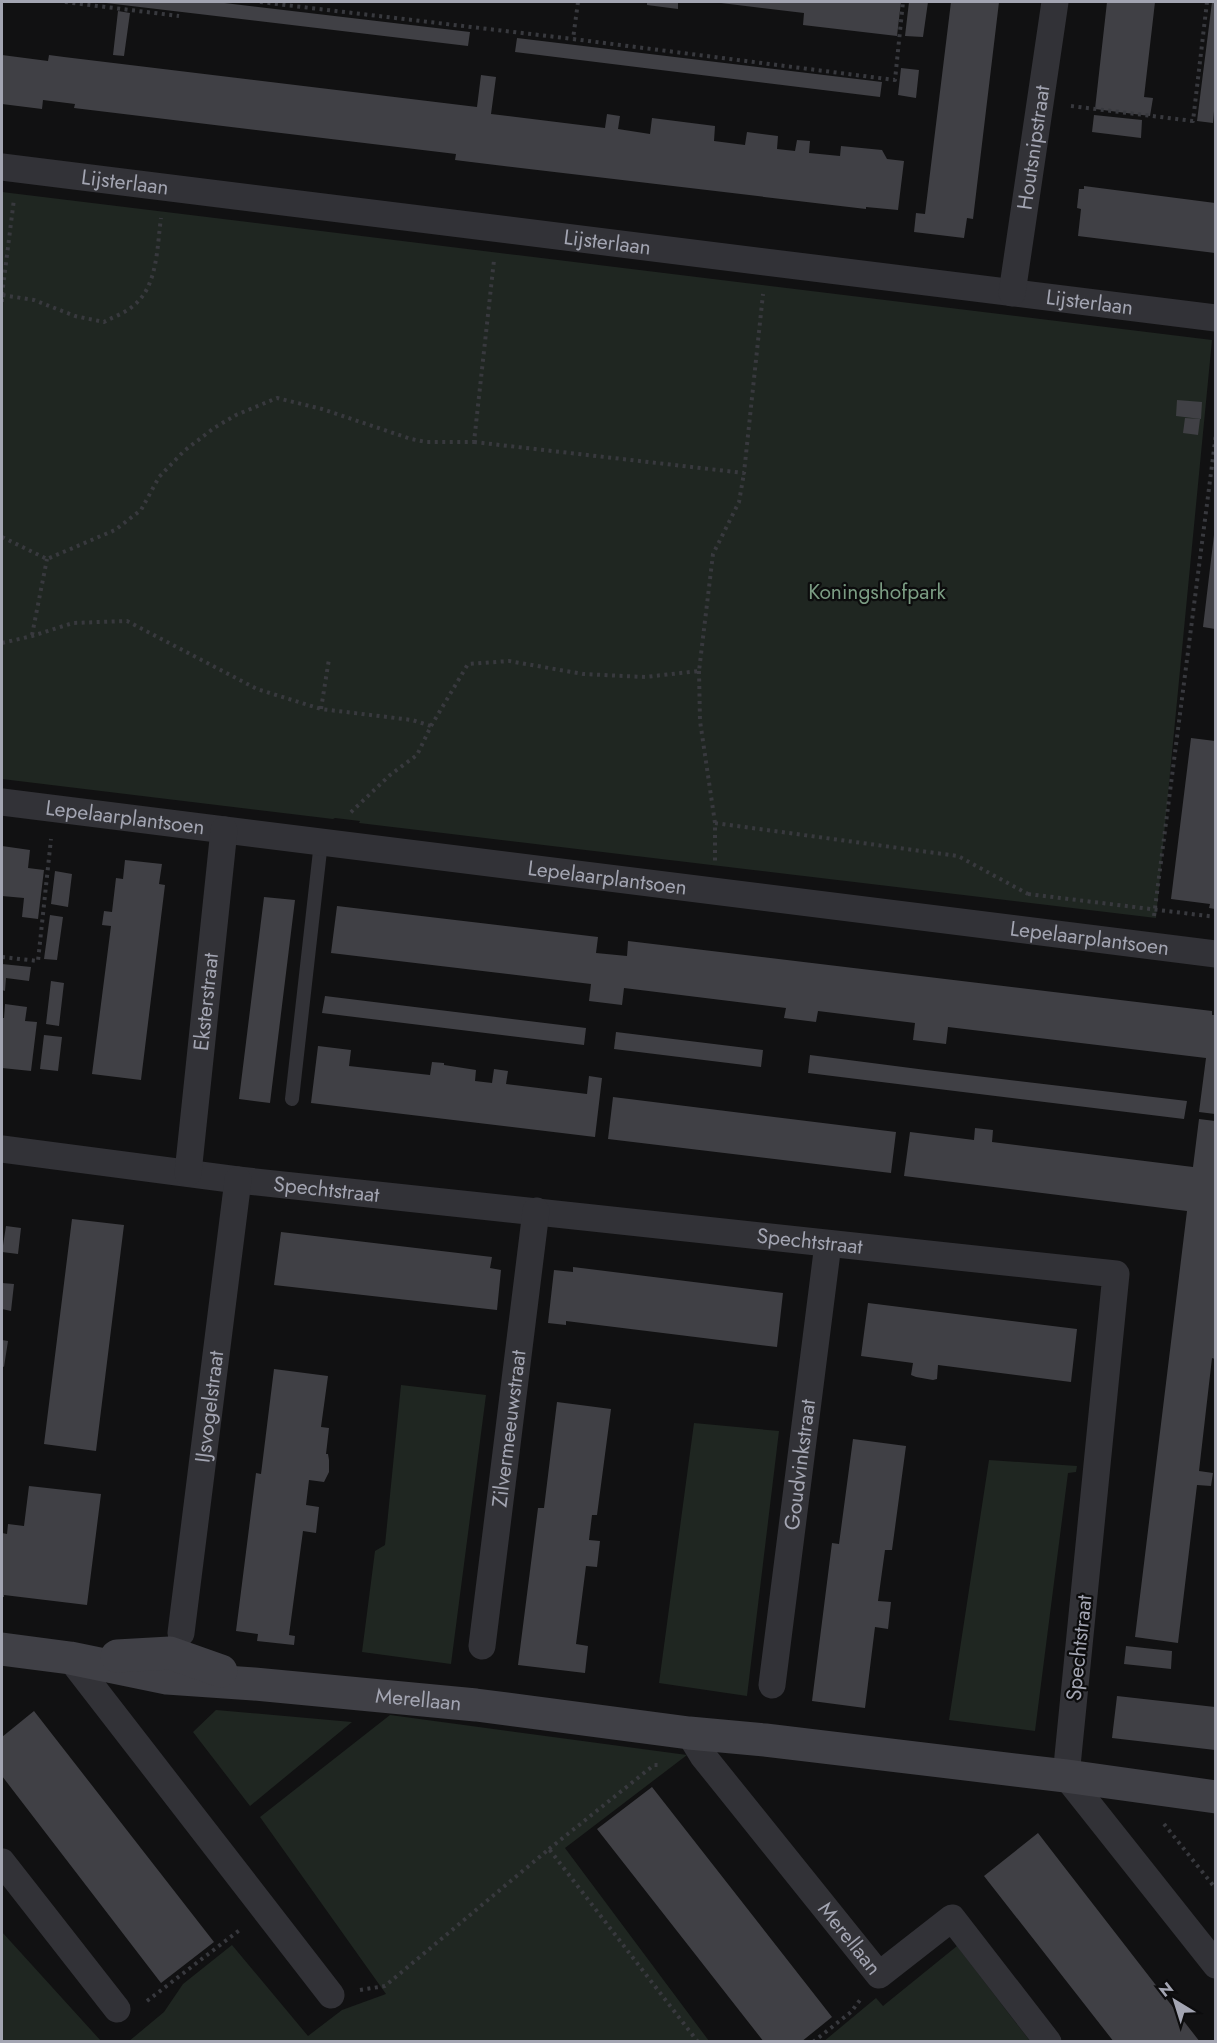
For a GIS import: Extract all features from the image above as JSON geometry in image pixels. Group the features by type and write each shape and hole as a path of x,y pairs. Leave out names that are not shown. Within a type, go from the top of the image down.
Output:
{"street":[{"name":"Houtsnipstraat","path":"1012,293 1056,2"},
{"name":"Lijsterlaan","path":"10,168 1215,318"},
{"name":"Lepelaarplantsoen","path":"2,802 1215,954"},
{"name":"Eksterstraat","path":"188,1173 224,830"},
{"name":"Spechtstraat","path":"2,1149 238,1180 536,1211 828,1245 1116,1274 1066,1776"},
{"name":"IJsvogelstraat","path":"181,1633 238,1180"},
{"name":"Zilvermeeuwstraat","path":"482,1646 536,1211"},
{"name":"Goudvinkstraat","path":"772,1685 828,1245"},
{"name":"Merellaan","path":"2,1650 70,1658 167,1678 476,1705 690,1733 1066,1776 1215,1797"},
{"path":"70,1658 331,1995"},
{"name":"Merellaan","path":"690,1733 703,1756 879,1976 952,1918 1048,2042"},
{"path":"1066,1776 1215,1965"},
{"path":"2,1862 117,2009"}],"lane":[{"path":"292,1099 329,843"}],"path":[{"path":"65,2 179,16"},
{"path":"260,2 895,80 903,2"},
{"path":"573,39 578,2"},
{"path":"1041,102 1193,121 1207,2"},
{"path":"2,302 10,168"},
{"path":"2,295 34,300 75,316 104,322 134,306 150,285 165,187"},
{"path":"474,442 495,254"},
{"path":"715,892 715,823 700,721 699,671 713,554 739,502 744,473 764,286"},
{"path":"2,537 47,559 115,530 141,510 159,477 184,451 214,428 236,415 277,398 322,409 426,442 474,442 744,473"},
{"path":"1151,946 1215,434"},
{"path":"32,636 47,559"},
{"path":"2,643 73,623 127,621 257,689 321,709 412,720 431,726"},
{"path":"321,709 329,659"},
{"path":"329,843 350,813 390,775 417,755 431,726 468,664 509,661 583,674 645,676 699,671"},
{"path":"2,957 38,961 54,808"},
{"path":"715,823 958,856 1028,894 1215,917"},
{"path":"1020,930 1023,900 1028,894"},
{"path":"1164,1823 1215,1889"},
{"path":"331,1995 385,1986 549,1849 698,2042"},
{"path":"117,2009 123,2018 266,1910"},
{"path":"813,2042 851,2012 879,1976"}],"green space":[{"name":"Koningshofpark","path":"2,192 1212,340 1156,918 2,779"},
{"path":"401,1385 486,1395 451,1664 362,1652 375,1551 385,1545"},
{"path":"694,1423 779,1431 747,1696 659,1683"},
{"path":"989,1460 1077,1466 1076,1472 1068,1473 1035,1731 949,1720"},
{"path":"216,1710 352,1722 250,1806 193,1732"},
{"path":"390,1715 687,1755 565,1848 709,2041 128,2042 164,2012 183,1984 232,1945 308,2036 342,2010 386,1994 260,1817"},
{"path":"2,1932 101,2041 2,2041"},
{"path":"957,1946 1030,2041 823,2042 876,1998 883,2006"}],"building":[{"path":"107,2 216,2 470,32 468,46"},
{"path":"647,2 678,2 678,9 647,5"},
{"path":"721,2 901,2 897,36 803,25 804,13"},
{"path":"909,2 928,2 923,37 905,36"},
{"path":"951,2 999,2 973,219 967,218 964,238 914,232 916,213 925,214"},
{"path":"1107,2 1155,2 1144,97 1153,98 1150,116 1095,109"},
{"path":"1212,2 1215,2 1213,123 1197,121"},
{"path":"118,11 130,13 124,56 113,55"},
{"path":"517,38 882,82 880,97 515,52"},
{"path":"2,55 48,61 49,55 477,107 481,75 496,77 491,114 605,128 607,114 620,116 618,129 650,134 652,118 715,126 714,141 745,145 747,132 778,136 777,149 795,151 797,140 810,141 809,153 840,156 841,146 882,150 887,159 904,161 898,210 866,207 866,209 455,160 456,154 74,108 75,104 43,100 42,109 2,104"},
{"path":"901,68 919,70 916,98 898,95"},
{"path":"1094,115 1142,120 1141,138 1092,132"},
{"path":"1084,186 1215,203 1215,253 1078,236 1081,209 1077,208 1079,189 1084,189"},
{"path":"1177,400 1202,402 1201,419 1176,416"},
{"path":"1185,418 1200,419 1198,435 1183,433"},
{"path":"1215,535 1215,629 1203,627"},
{"path":"1191,738 1215,741 1215,909 1209,908 1210,904 1171,899"},
{"path":"2,846 30,850 28,868 44,870 38,919 22,917 24,898 2,896"},
{"path":"125,860 162,864 159,884 165,885 141,1080 92,1074 111,926 102,925 104,911 112,912 116,878 123,879"},
{"path":"55,871 72,874 68,907 51,904"},
{"path":"264,897 295,900 270,1103 239,1099"},
{"path":"337,906 598,937 596,953 627,956 628,941 1212,1011 1212,1015 1215,1015 1215,1114 1199,1112 1206,1058 948,1027 946,1044 913,1040 915,1023 818,1011 816,1022 784,1018 786,1008 624,988 622,1005 589,1001 591,984 331,953"},
{"path":"50,915 63,917 57,960 44,959"},
{"path":"2,964 31,967 29,981 6,978 5,991 2,990"},
{"path":"51,981 64,983 59,1026 46,1024"},
{"path":"325,996 586,1028 584,1045 322,1013"},
{"path":"5,1004 27,1007 25,1021 37,1022 31,1071 2,1068 2,1018 4,1018"},
{"path":"616,1032 763,1050 761,1067 614,1049"},
{"path":"44,1035 62,1037 58,1071 40,1069"},
{"path":"318,1046 351,1050 349,1066 430,1075 432,1062 444,1063 444,1065 476,1070 475,1081 492,1083 494,1069 508,1071 506,1084 587,1094 589,1076 602,1078 595,1137 311,1103"},
{"path":"810,1055 1187,1101 1184,1119 808,1073"},
{"path":"613,1097 896,1132 891,1173 608,1139"},
{"path":"1199,1119 1215,1121 1215,1359 1212,1358 1199,1471 1213,1473 1211,1486 1197,1485 1178,1643 1135,1637 1187,1211 904,1176 910,1132 974,1140 975,1128 993,1130 992,1142 1193,1167"},
{"path":"72,1219 124,1225 96,1451 44,1444"},
{"path":"6,1226 21,1228 18,1254 2,1252"},
{"path":"281,1232 492,1257 490,1268 501,1270 497,1310 274,1285"},
{"path":"573,1267 783,1293 777,1347 566,1321 566,1325 548,1323 554,1270 573,1272"},
{"path":"2,1283 14,1284 11,1311 2,1309"},
{"path":"868,1303 1077,1329 1071,1382 938,1365 937,1379 933,1380 911,1375 913,1363 861,1356"},
{"path":"2,1340 8,1341 4,1367 2,1366"},
{"path":"274,1369 328,1376 321,1427 329,1428 326,1454 329,1460 329,1472 324,1482 309,1480 306,1505 319,1507 316,1533 303,1531 289,1635 295,1636 294,1645 257,1641 258,1634 236,1631 256,1473 261,1474"},
{"path":"557,1402 611,1409 597,1515 592,1515 589,1540 600,1541 597,1567 586,1566 576,1644 588,1646 585,1673 518,1665 538,1508 544,1508"},
{"path":"853,1439 906,1446 892,1550 885,1550 878,1601 891,1602 888,1629 875,1627 865,1708 812,1701 832,1543 839,1544"},
{"path":"29,1486 101,1494 87,1605 4,1595 2,1597 2,1533 7,1534 8,1524 24,1526"},
{"path":"1126,1646 1172,1651 1171,1669 1124,1664"},
{"path":"1117,1696 1215,1707 1215,1750 1112,1738"},
{"path":"34,1711 214,1942 161,1983 2,1776 2,1737"},
{"path":"652,1787 832,2017 801,2042 764,2042 597,1829"},
{"path":"1038,1833 1200,2042 1114,2042 984,1876"}]}
